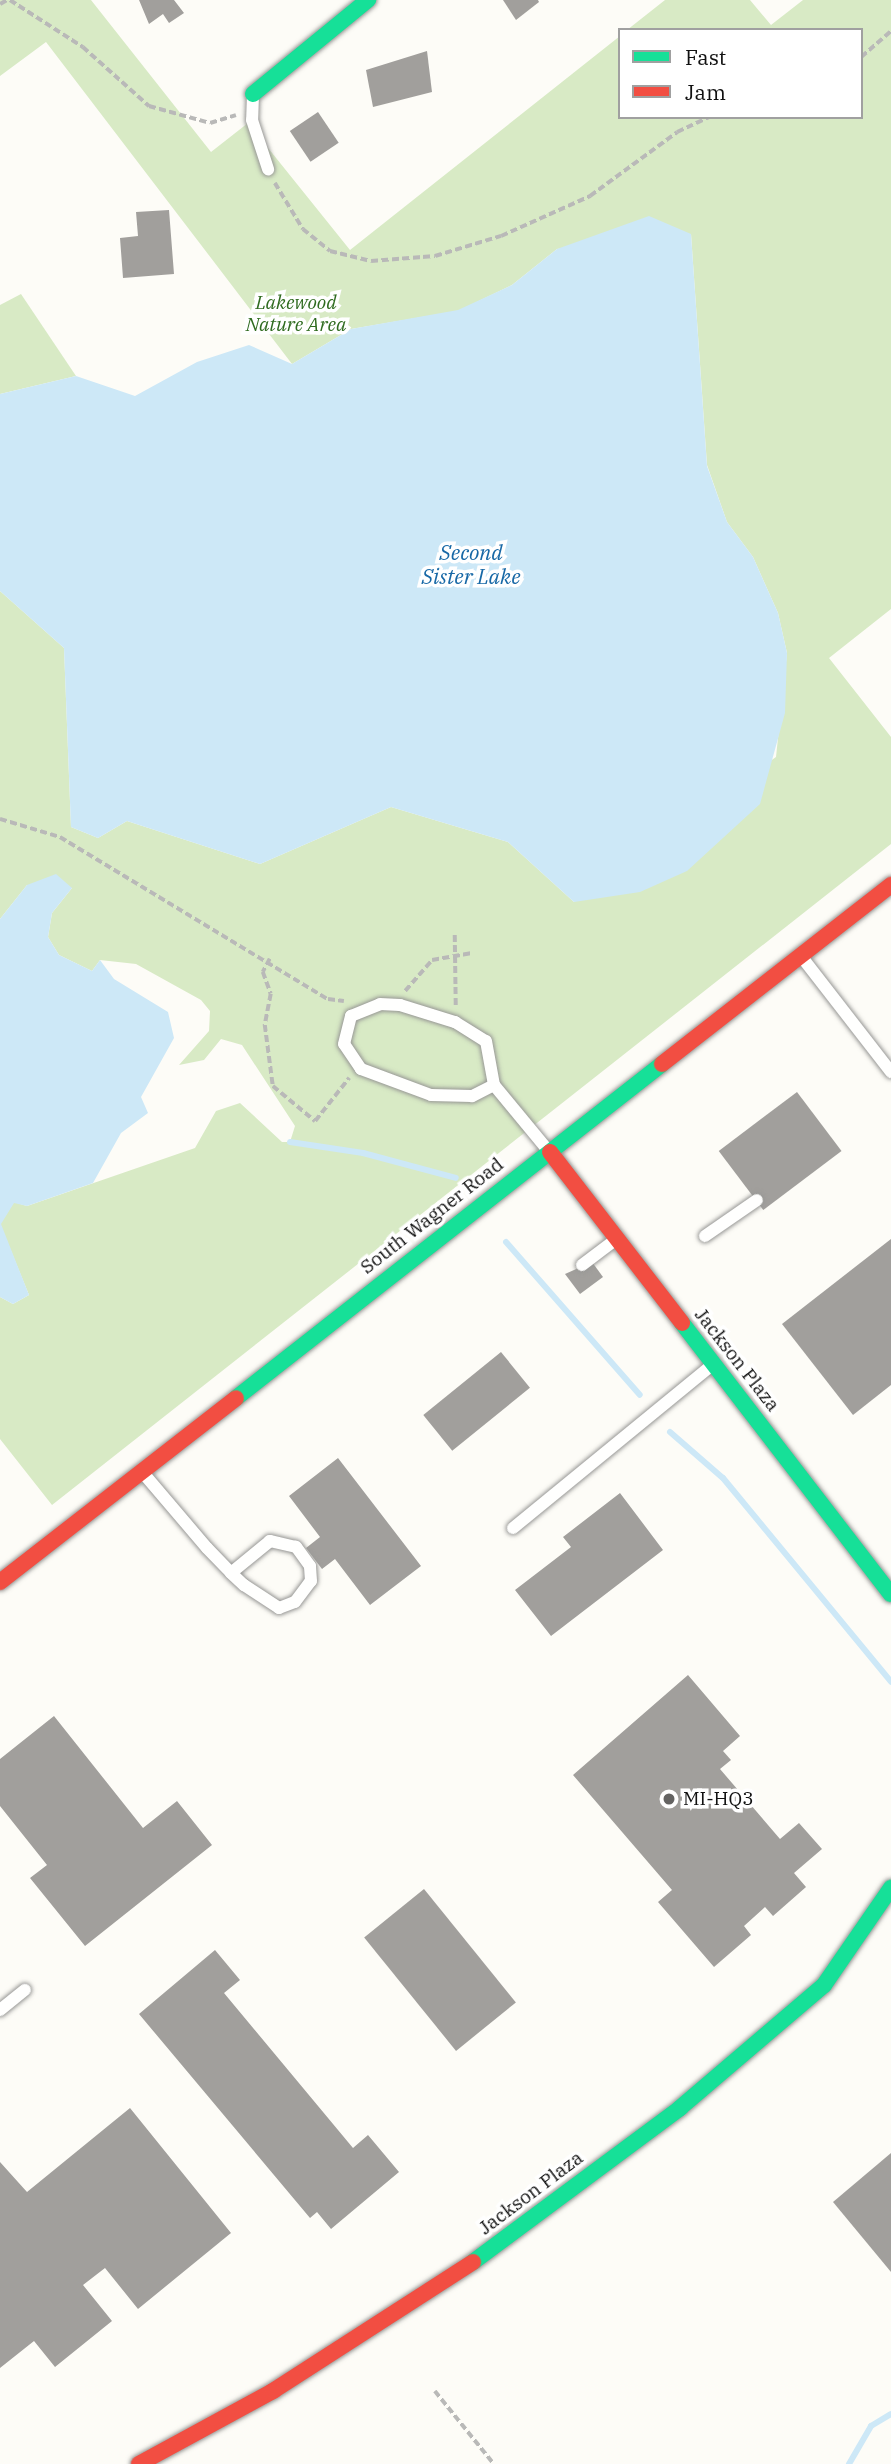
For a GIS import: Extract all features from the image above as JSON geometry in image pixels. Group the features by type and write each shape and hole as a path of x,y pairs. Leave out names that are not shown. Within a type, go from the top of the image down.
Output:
{"street":[{"path":"253,94 368,0"},
{"name":"South Wagner Road","path":"0,1582 891,885"},
{"name":"Jackson Plaza","path":"550,1152 891,1594"},
{"name":"Jackson Plaza","path":"139,2464 273,2391 456,2275 680,2108 824,1985 891,1888"}],"lane":[{"path":"253,94 252,120 268,169"},
{"path":"801,956 891,1072"},
{"path":"494,1086 472,1096 431,1095 358,1064 344,1044 351,1016 380,1004 400,1005 455,1022 486,1041 494,1086 550,1152"},
{"path":"705,1236 757,1200"},
{"path":"582,1265 617,1239"},
{"path":"513,1528 712,1365"},
{"path":"142,1471 231,1573 279,1608 295,1602 311,1581 310,1566 296,1547 270,1541 231,1573"},
{"path":"0,2010 25,1990"}],"path":[{"path":"0,4 8,0 83,47 149,106 177,119 210,123 235,117 253,94"},
{"path":"863,55 891,31"},
{"path":"268,169 303,229 330,251 371,261 435,256 501,236 590,196 677,132 705,119"},
{"path":"0,819 60,837 126,881 270,960 328,999 352,1001"},
{"path":"455,934 455,1022"},
{"path":"400,1005 411,978 432,960 455,953 470,953"},
{"path":"270,960 263,972 271,995 265,1025 274,1086 315,1121 358,1064"},
{"path":"435,2392 494,2464"}],"green space":[{"name":"Lakewood Nature Area","path":"0,0 91,0 211,152 248,123 350,250 618,38 618,119 863,119 863,28 630,28 665,0 750,0 771,25 803,0 891,0 891,609 829,658 891,737 891,844 52,1505 0,1439 0,1297 13,1304 29,1295 0,1224 14,1202 27,1206 195,1148 216,1111 240,1103 282,1142 290,1142 295,1126 242,1045 221,1039 204,1060 179,1065 209,1031 210,1011 201,1000 136,964 100,960 92,971 59,955 48,937 52,913 72,888 27,885 0,919 0,591 64,648 71,827 98,838 127,821 260,864 391,807 508,842 574,902 776,757 787,653 778,613 753,557 727,522 707,465 691,234 557,249 512,285 458,311 351,329 292,364 46,42 0,76"},
{"path":"21,294 76,376 0,394 0,305"}],"water":[{"name":"Second Sister Lake","path":"649,216 691,234 707,466 727,522 753,557 778,613 787,653 785,713 760,804 687,871 640,892 574,902 508,842 391,807 260,864 127,821 98,838 71,827 64,648 0,591 0,394 76,376 135,396 197,362 249,345 292,364 351,329 458,310 512,285 557,249"},
{"path":"56,874 72,888 52,913 48,937 59,955 92,971 100,960 114,979 168,1012 174,1038 141,1097 148,1113 121,1133 93,1183 27,1206 14,1203 1,1224 29,1295 13,1304 0,1297 0,919 27,885"}],"building":[{"path":"139,0 174,0 184,13 169,23 163,14 149,24"},
{"path":"503,0 538,0 539,2 516,20"},
{"path":"427,51 432,92 373,107 366,70"},
{"path":"318,112 339,143 311,162 290,131"},
{"path":"169,210 174,274 123,278 120,238 138,236 136,212"},
{"path":"797,1092 842,1151 763,1210 719,1151"},
{"path":"891,1239 891,1385 853,1415 782,1324"},
{"path":"592,1262 603,1277 580,1294 565,1274"},
{"path":"501,1352 530,1388 452,1451 423,1415"},
{"path":"338,1458 421,1566 370,1605 335,1559 322,1569 306,1548 320,1537 289,1496"},
{"path":"620,1493 663,1550 551,1636 515,1590 571,1547 563,1537"},
{"name":"MI-HQ3","path":"688,1675 740,1736 723,1751 731,1760 720,1769 780,1839 799,1823 822,1849 794,1873 806,1887 773,1916 765,1907 744,1926 751,1935 714,1967 658,1902 672,1890 573,1775"},
{"path":"54,1716 143,1828 177,1801 212,1845 85,1946 30,1878 47,1865 0,1806 0,1759"},
{"path":"424,1889 516,2002 456,2051 364,1937"},
{"path":"215,1950 240,1980 224,1993 353,2148 368,2135 399,2172 331,2229 317,2212 310,2218 139,2014"},
{"path":"130,2108 231,2233 138,2309 105,2268 83,2285 112,2321 55,2367 34,2341 0,2368 0,2162 27,2192"},
{"path":"891,2153 891,2272 833,2202"}],"waterway":[{"path":"290,1142 363,1153 456,1178"},
{"path":"506,1242 640,1395"},
{"path":"670,1432 723,1478 891,1682"},
{"path":"849,2464 871,2426 891,2414"}],"traffic: fast":[{"path":"253,94 368,0"},
{"path":"236,1398 662,1064"},
{"path":"682,1323 891,1594"},
{"path":"473,2262 680,2108 824,1985 891,1888"}],"traffic: jam":[{"path":"662,1064 891,885"},
{"path":"550,1152 682,1323"},
{"path":"0,1582 236,1398"},
{"path":"139,2464 273,2391 473,2262"}],"place":[{"name":"MI-HQ3","path":"669,1799"}]}
